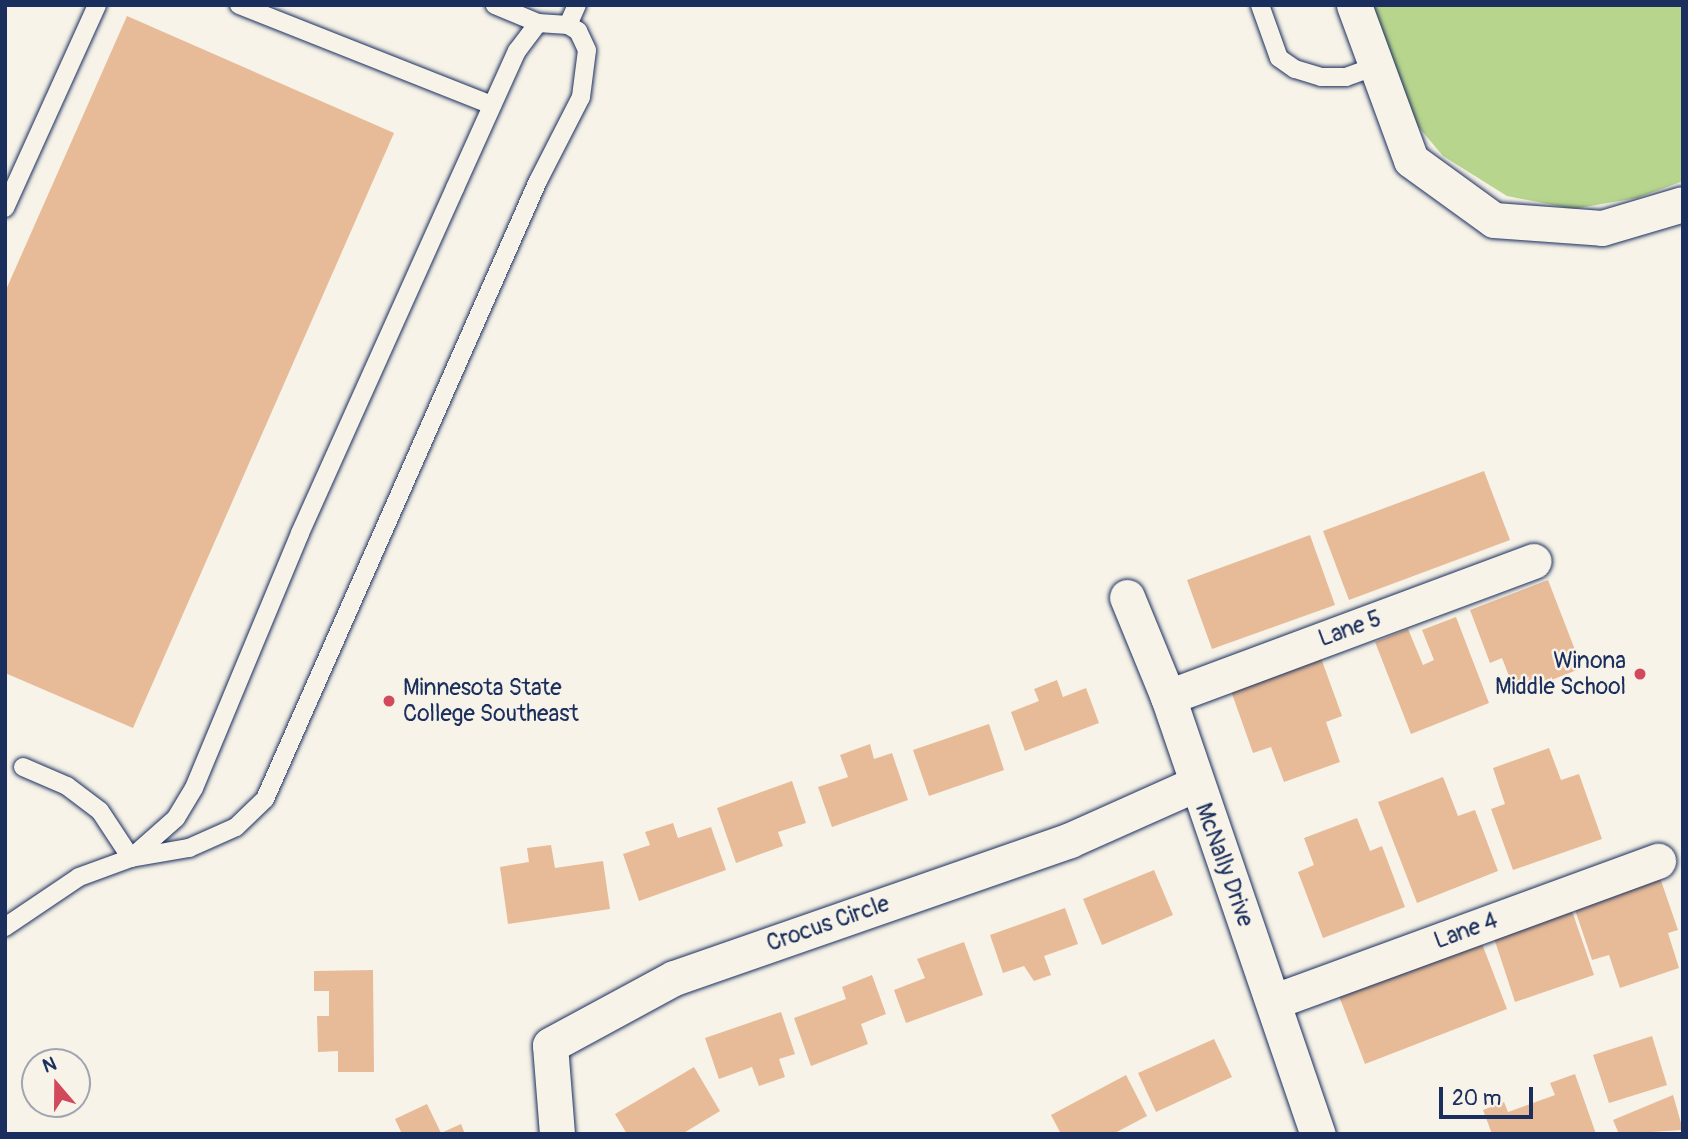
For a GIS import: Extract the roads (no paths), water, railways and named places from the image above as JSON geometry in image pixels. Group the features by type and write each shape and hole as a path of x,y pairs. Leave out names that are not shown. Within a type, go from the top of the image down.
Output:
{"street":[{"path":"1353,5 1411,160 1494,220 1602,228 1683,204"},
{"name":"Lane 5","path":"1168,697 1533,561"},
{"name":"McNally Drive","path":"1127,597 1168,697 1195,784 1275,1001 1318,1134"},
{"name":"Crocus Circle","path":"557,1134 550,1045 674,978 1070,840 1195,784"},
{"name":"Lane 4","path":"1275,1001 1658,861"}],"lane":[{"path":"5,208 97,5"},
{"path":"239,5 492,105"},
{"path":"5,927 79,877 131,858 189,848 236,827 265,799 538,181 581,97 587,50 578,31 568,25 538,23 495,5"},
{"path":"568,25 577,5"},
{"path":"1259,5 1279,58 1294,69 1321,77 1346,77 1376,66"},
{"path":"131,858 176,818 194,788 300,533 492,105 517,51 538,23"},
{"path":"23,767 66,786 100,811 131,858"}],"place":[{"name":"Winona Middle School","path":"1640,674"},
{"name":"Minnesota State College Southeast","path":"389,701"}]}
